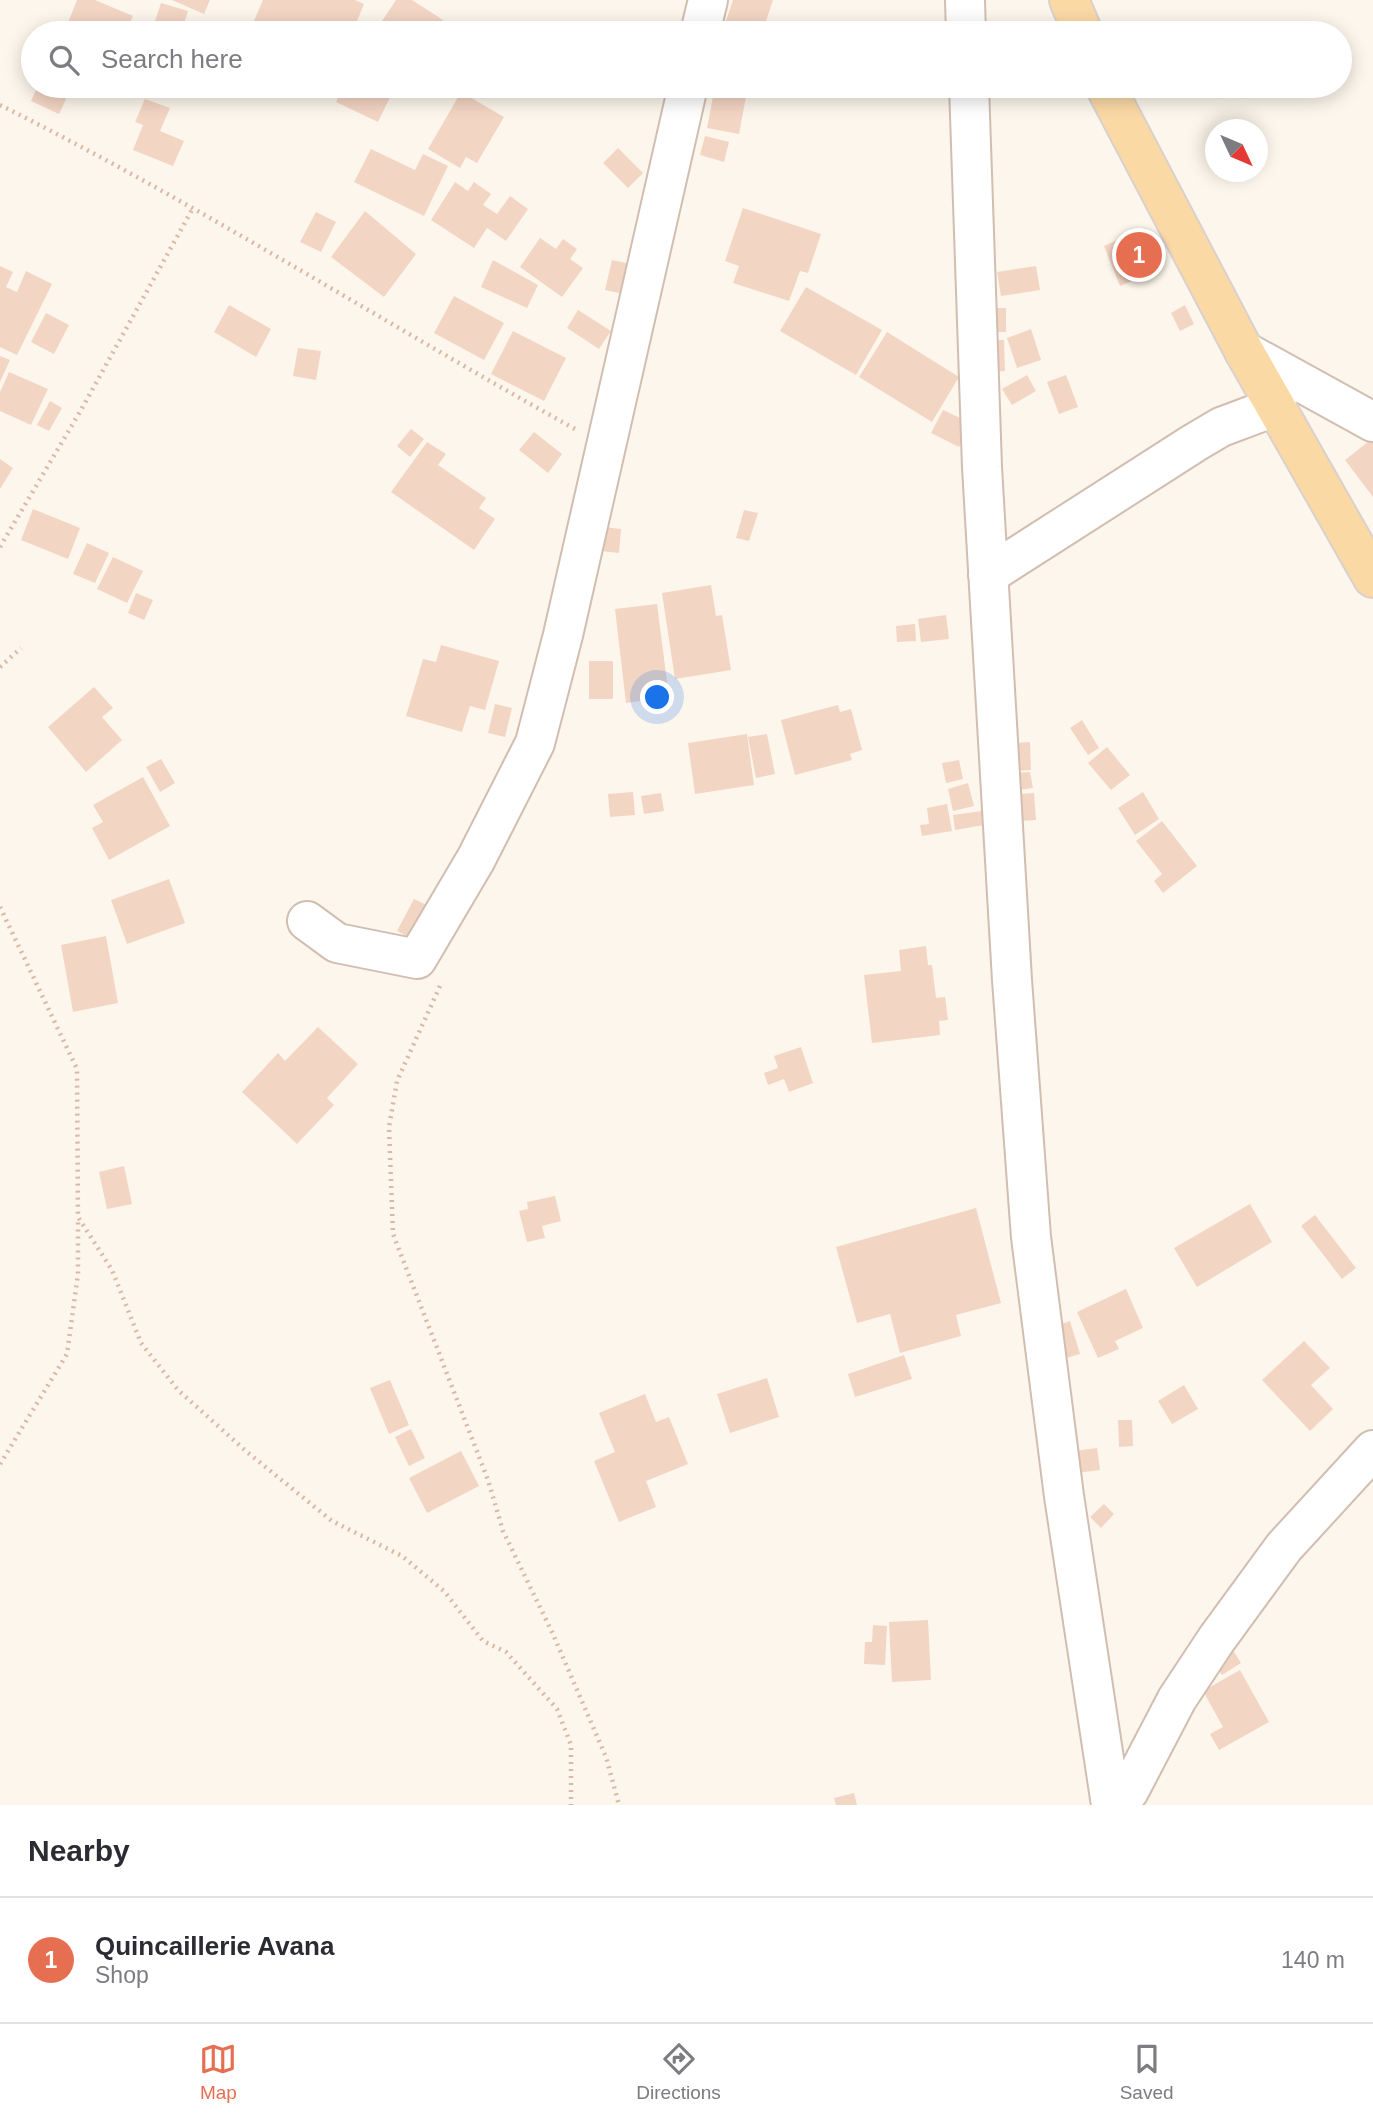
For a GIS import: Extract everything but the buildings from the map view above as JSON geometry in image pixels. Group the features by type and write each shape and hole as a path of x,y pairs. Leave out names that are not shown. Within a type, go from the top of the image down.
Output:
{"main road":[{"path":"1069,0 1078,21"},
{"path":"1111,98 1244,351 1373,578"}],"street":[{"path":"703,21 708,0"},
{"path":"965,0 966,21"},
{"path":"307,921 337,943 417,959 476,859 535,743 685,98"},
{"path":"969,98 974,304 988,575 1031,1237 1064,1496 1114,1805"},
{"path":"1244,351 1373,422"},
{"path":"988,575 1221,427 1277,406"},
{"path":"1114,1805 1129,1791 1177,1699 1216,1640 1284,1547 1373,1450"}],"path":[{"path":"0,104 269,249 450,360 606,446"},
{"path":"0,547 76,420 193,208"},
{"path":"0,667 21,648"},
{"path":"0,907 77,1069 78,1217 78,1274 67,1354 0,1464"},
{"path":"444,977 397,1081 389,1127 393,1234 488,1480 503,1531 552,1632 606,1757 619,1805"},
{"path":"78,1217 113,1270 141,1343 178,1390 247,1452 332,1521 402,1556 444,1591 483,1641 506,1652 557,1709 571,1745 571,1805"}],"place":[{"name":"Quincaillerie Avana","path":"1139,255"}]}
